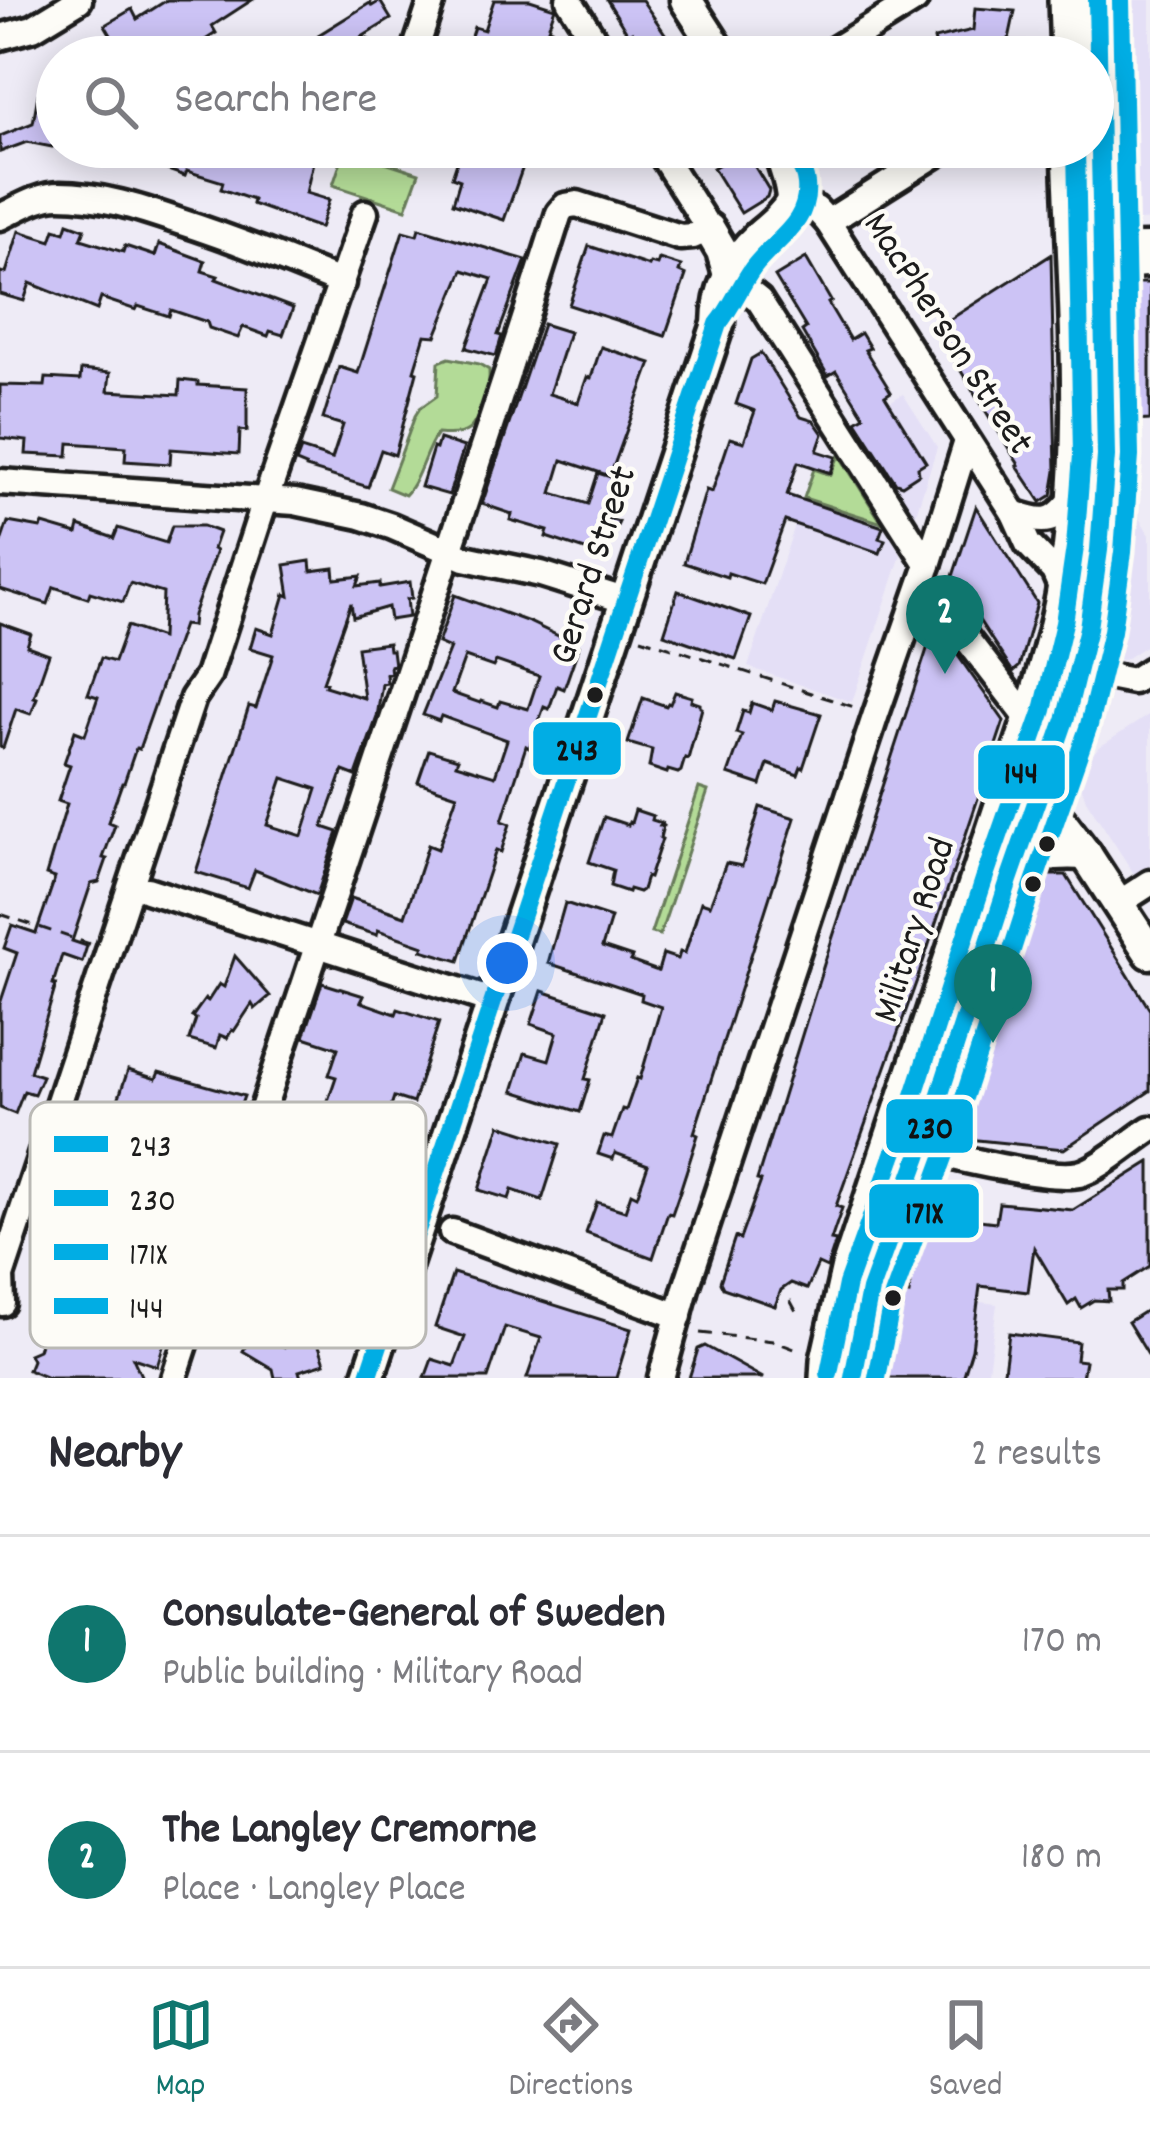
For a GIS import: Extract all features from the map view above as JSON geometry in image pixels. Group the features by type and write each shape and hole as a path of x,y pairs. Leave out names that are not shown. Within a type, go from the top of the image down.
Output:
{"highway":[{"path":"1066,0 1067,36"},
{"name":"Military Road","path":"1096,36 1097,0"},
{"name":"Military Road","path":"817,1366 828,1360 848,1271 1027,783 1066,717 1088,628 1104,480 1104,286 1088,247 1074,168"},
{"name":"Military Road","path":"853,1378 870,1290 922,1148 1009,880 1027,783 1030,721 1064,592 1074,497 1091,168"}],"main road":[{"path":"686,0 709,36"},
{"name":"Gerard Street","path":"426,1200 718,324 731,309 746,248 792,201 785,168"},
{"name":"Gerard Street","path":"734,284 797,225 817,214 801,168"},
{"path":"710,229 734,284"},
{"path":"1027,783 1086,854 1150,953"},
{"path":"1009,880 1025,863 1043,855 1086,854"},
{"name":"Gerard Street","path":"368,1378 378,1348"}],"street":[{"path":"0,37 33,28 79,0"},
{"path":"420,36 432,0"},
{"path":"569,0 592,36"},
{"path":"857,36 915,0"},
{"path":"264,1102 562,208 577,204 680,237 710,229 671,168"},
{"path":"817,214 906,168"},
{"path":"0,217 56,195 92,198 137,207 244,243 342,283"},
{"path":"59,1102 193,698 208,676 364,213"},
{"name":"MacPherson Street","path":"817,214 1014,513 1028,544 1054,571 1064,592"},
{"path":"1088,247 1150,246"},
{"path":"1104,286 1122,267 1150,264"},
{"path":"734,284 759,300 928,565"},
{"path":"661,1378 967,441"},
{"path":"0,482 295,502 361,516 449,552 627,601"},
{"name":"MacPherson Street","path":"1014,513 1051,520 1074,497"},
{"path":"937,606 1030,721"},
{"path":"1077,670 1141,675"},
{"path":"75,1102 209,700 208,676"},
{"path":"1119,903 1150,883"},
{"path":"147,890 491,1001"},
{"path":"922,1148 1070,1175 1084,1173 1150,1129"},
{"path":"1,1305 1,1276 30,1188"},
{"path":"452,1232 680,1316"},
{"path":"1,1305 30,1237"},
{"path":"174,1378 184,1348"}],"path":[{"path":"639,638 875,714"},
{"path":"0,914 91,945"},
{"path":"790,1300 796,1311"},
{"path":"700,1333 773,1342 817,1366"}],"shaded area":[{"path":"1117,0 1150,0 1150,220 1131,222 1124,208"},
{"path":"903,394 937,447 914,520 853,424"},
{"path":"804,498 882,523 901,555 852,702 748,667"},
{"path":"1133,509 1150,535 1150,643 1124,660 1106,650 1125,514"},
{"path":"1150,714 1150,876 1140,883 1086,800 1079,779 1098,748"},
{"path":"896,1292 997,1304 987,1378 878,1378 882,1337"}],"green space":[{"path":"339,168 404,168 419,173 406,209 333,185"},
{"path":"449,358 489,370 486,394 468,430 437,434 405,495 388,488 415,416 437,396 439,362"},
{"path":"839,455 882,523 804,498 814,469 831,475"},
{"path":"699,788 708,791 660,935 651,933"}],"building":[{"path":"167,0 252,0 212,26 216,33 211,36 112,36 105,25 132,9 137,19"},
{"path":"494,0 530,0 555,8 548,28 555,36 471,36 474,27 484,30"},
{"path":"607,0 642,0 667,36 628,34"},
{"path":"380,1 391,19 364,36 318,36 370,3"},
{"path":"975,8 1015,11 1010,36 947,36 973,30"},
{"path":"36,106 36,144 27,142 0,152 0,136 33,123"},
{"path":"162,168 312,168 306,193 329,200 320,228 252,204 253,200 221,189 223,182 187,171 185,176"},
{"path":"455,168 523,168 504,220 453,203 460,180 452,177"},
{"path":"713,168 756,168 769,190 767,197 741,213"},
{"path":"68,223 85,229 81,239 123,252 125,246 155,256 159,244 205,261 202,271 218,276 216,279 293,308 283,335 270,331 268,336 243,327 238,338 171,310 169,316 101,298 97,310 30,283 24,301 0,294 0,272 6,273 19,231 51,241 55,229 65,232"},
{"path":"419,228 526,260 498,335 502,336 496,356 466,348 492,279 463,270 436,336 425,335 395,455 381,450 368,487 306,468 296,462 301,449 332,459 343,425 323,419 339,367 358,373 403,231 417,235"},
{"path":"589,246 649,266 657,265 659,259 681,266 679,272 686,275 665,336 569,305"},
{"path":"1051,255 1056,471 1052,495 1041,502 935,329"},
{"path":"806,258 850,340 861,333 870,348 865,350 891,392 885,396 926,462 918,467 919,474 902,485 896,483 856,421 864,416 836,371 828,376 775,277"},
{"path":"1130,283 1150,283 1150,420 1132,421"},
{"path":"543,324 569,332 549,394 578,403 601,347 651,363 610,476 562,460 552,493 588,504 598,473 617,479 604,518 619,522 603,556 546,537 548,531 510,520 512,514 482,504"},
{"path":"761,353 801,417 814,421 823,434 817,451 836,457 831,473 798,462 787,495 883,527 880,553 785,521 762,584 684,563 706,490 712,492 730,438 744,442 755,411 736,404 751,359"},
{"path":"81,370 110,373 108,391 179,395 180,380 247,388 247,431 240,430 239,454 171,449 170,464 125,461 126,447 69,443 68,456 26,454 27,441 0,438 0,385 45,386 46,378 80,380"},
{"path":"439,439 464,447 449,495 421,487"},
{"path":"976,507 1037,603 1019,667 1013,672 952,579"},
{"path":"8,522 41,528 43,524 77,534 79,526 114,538 118,528 166,543 172,526 203,526 219,532 192,626 183,625 108,822 115,825 103,858 107,859 99,882 91,884 72,941 87,946 82,962 62,955 30,1072 42,1076 34,1094 24,1091 15,1114 0,1108 0,1004 17,953 4,948 12,925 36,933 55,878 46,875 67,804 58,801 70,765 64,763 75,731 85,735 98,697 88,694 101,658 114,662 127,626 161,638 163,593 130,583 123,602 54,587 48,604 0,589 0,545"},
{"path":"310,561 311,571 334,568 335,579 361,576 357,586 410,582 412,598 407,599 409,617 390,620 388,607 353,617 351,603 323,682 364,698 357,647 388,643 392,650 394,665 391,674 386,674 387,683 382,684 377,717 356,776 343,771 323,827 338,832 317,895 255,870 248,888 196,872 249,706 256,708 273,655 250,648 256,628 273,634 285,594 290,596 285,565","holes":["283,778 317,789 302,836 267,825"]},
{"path":"678,591 751,617 736,659 664,634"},
{"path":"455,595 579,646 564,689 557,686 529,748 526,746 502,821 510,824 501,852 496,850 459,961 378,930 377,935 342,924 351,898 405,916 428,845 438,849 457,795 418,782 429,750 495,776 507,740 441,716 439,721 423,715 450,648 438,643","holes":["465,657 493,667 496,661 539,676 528,709 500,701 498,707 452,693"]},
{"path":"0,623 31,634 27,646 49,654 31,714 16,709 3,748 0,747"},
{"path":"933,631 944,636 1004,721 836,1206 842,1208 827,1268 818,1264 807,1289 791,1283 781,1290 775,1306 723,1288 720,1282 761,1181 757,1180 825,961"},
{"path":"675,692 692,697 702,708 688,759 678,773 667,773 649,767 652,750 628,743 643,698 666,706"},
{"path":"775,701 821,714 803,768 798,775 768,764 761,785 728,774 742,735 736,733 743,711 749,713 752,703 772,710"},
{"path":"760,807 795,818 694,1133 698,1135 680,1191 653,1258 586,1233 597,1202 625,1211 631,1193 637,1196 648,1165 615,1153 613,1159 598,1154 604,1136 612,1138 640,1079 661,1007 641,1000 642,994 548,963 565,903 611,918 602,947 632,957 630,961 658,971 663,954 678,959 680,952 685,953 701,902 710,905 726,863 742,866"},
{"path":"635,810 662,823 662,839 642,890 628,892 610,886 613,870 589,862 604,817 628,825"},
{"path":"1050,875 1066,875 1150,1010 1150,1091 1064,1149 958,1138 951,1128 1029,890"},
{"path":"235,956 270,996 255,1009 252,1004 227,1038 220,1035 216,1048 189,1040 196,1019 192,1017 219,984 224,987"},
{"path":"322,983 364,996 361,1002 396,1014 398,1009 439,1022 413,1102 394,1097 392,1102 328,1102 336,1077 329,1075 338,1048 304,1037"},
{"path":"542,991 606,1012 580,1112 513,1091 525,1053 549,1060 557,1033 531,1024"},
{"path":"128,1070 156,1079 159,1072 244,1096 242,1102 118,1100"},
{"path":"500,1125 560,1144 542,1200 512,1190 509,1199 479,1190"},
{"path":"1150,1162 1150,1266 1123,1283 1123,1290 1108,1290 1109,1301 1094,1300 1081,1308 1076,1299 1068,1305 1034,1248 1028,1292 980,1286 963,1378 879,1378 884,1338 893,1340 899,1293 909,1294 918,1223 927,1224 930,1200 963,1203 962,1218 996,1222 999,1203 1073,1210"},
{"path":"453,1273 631,1329 616,1378 527,1378 541,1338 505,1327 488,1378 425,1378 432,1359 454,1366 465,1337 435,1327"},
{"path":"1150,1308 1150,1358 1128,1322"},
{"path":"1009,1333 1078,1342 1076,1360 1085,1361 1082,1378 1003,1378"},
{"path":"705,1346 763,1378 689,1378 698,1349"},
{"path":"163,1348 157,1366 133,1358 142,1378 48,1378 28,1370 29,1354"},
{"path":"320,1348 325,1363 299,1371 301,1378 275,1378 273,1369 243,1351"}],"transit line":[{"name":"230","path":"1097,0 1098,36"},
{"name":"171X","path":"877,1378 893,1296 1089,725 1112,631 1130,456 1121,0"},
{"name":"243","path":"426,1203 718,324 753,268 797,221 806,198 800,168"},
{"name":"144","path":"829,1373 847,1284 1043,710 1064,623 1082,455 1076,168"},
{"name":"230","path":"853,1378 870,1290 1066,717 1088,628 1106,456 1100,168"},
{"name":"243","path":"368,1378 378,1348"}],"place":[{"name":"The Langley Cremorne","path":"945,674"},
{"name":"Consulate-General of Sweden","path":"993,1043"}]}
